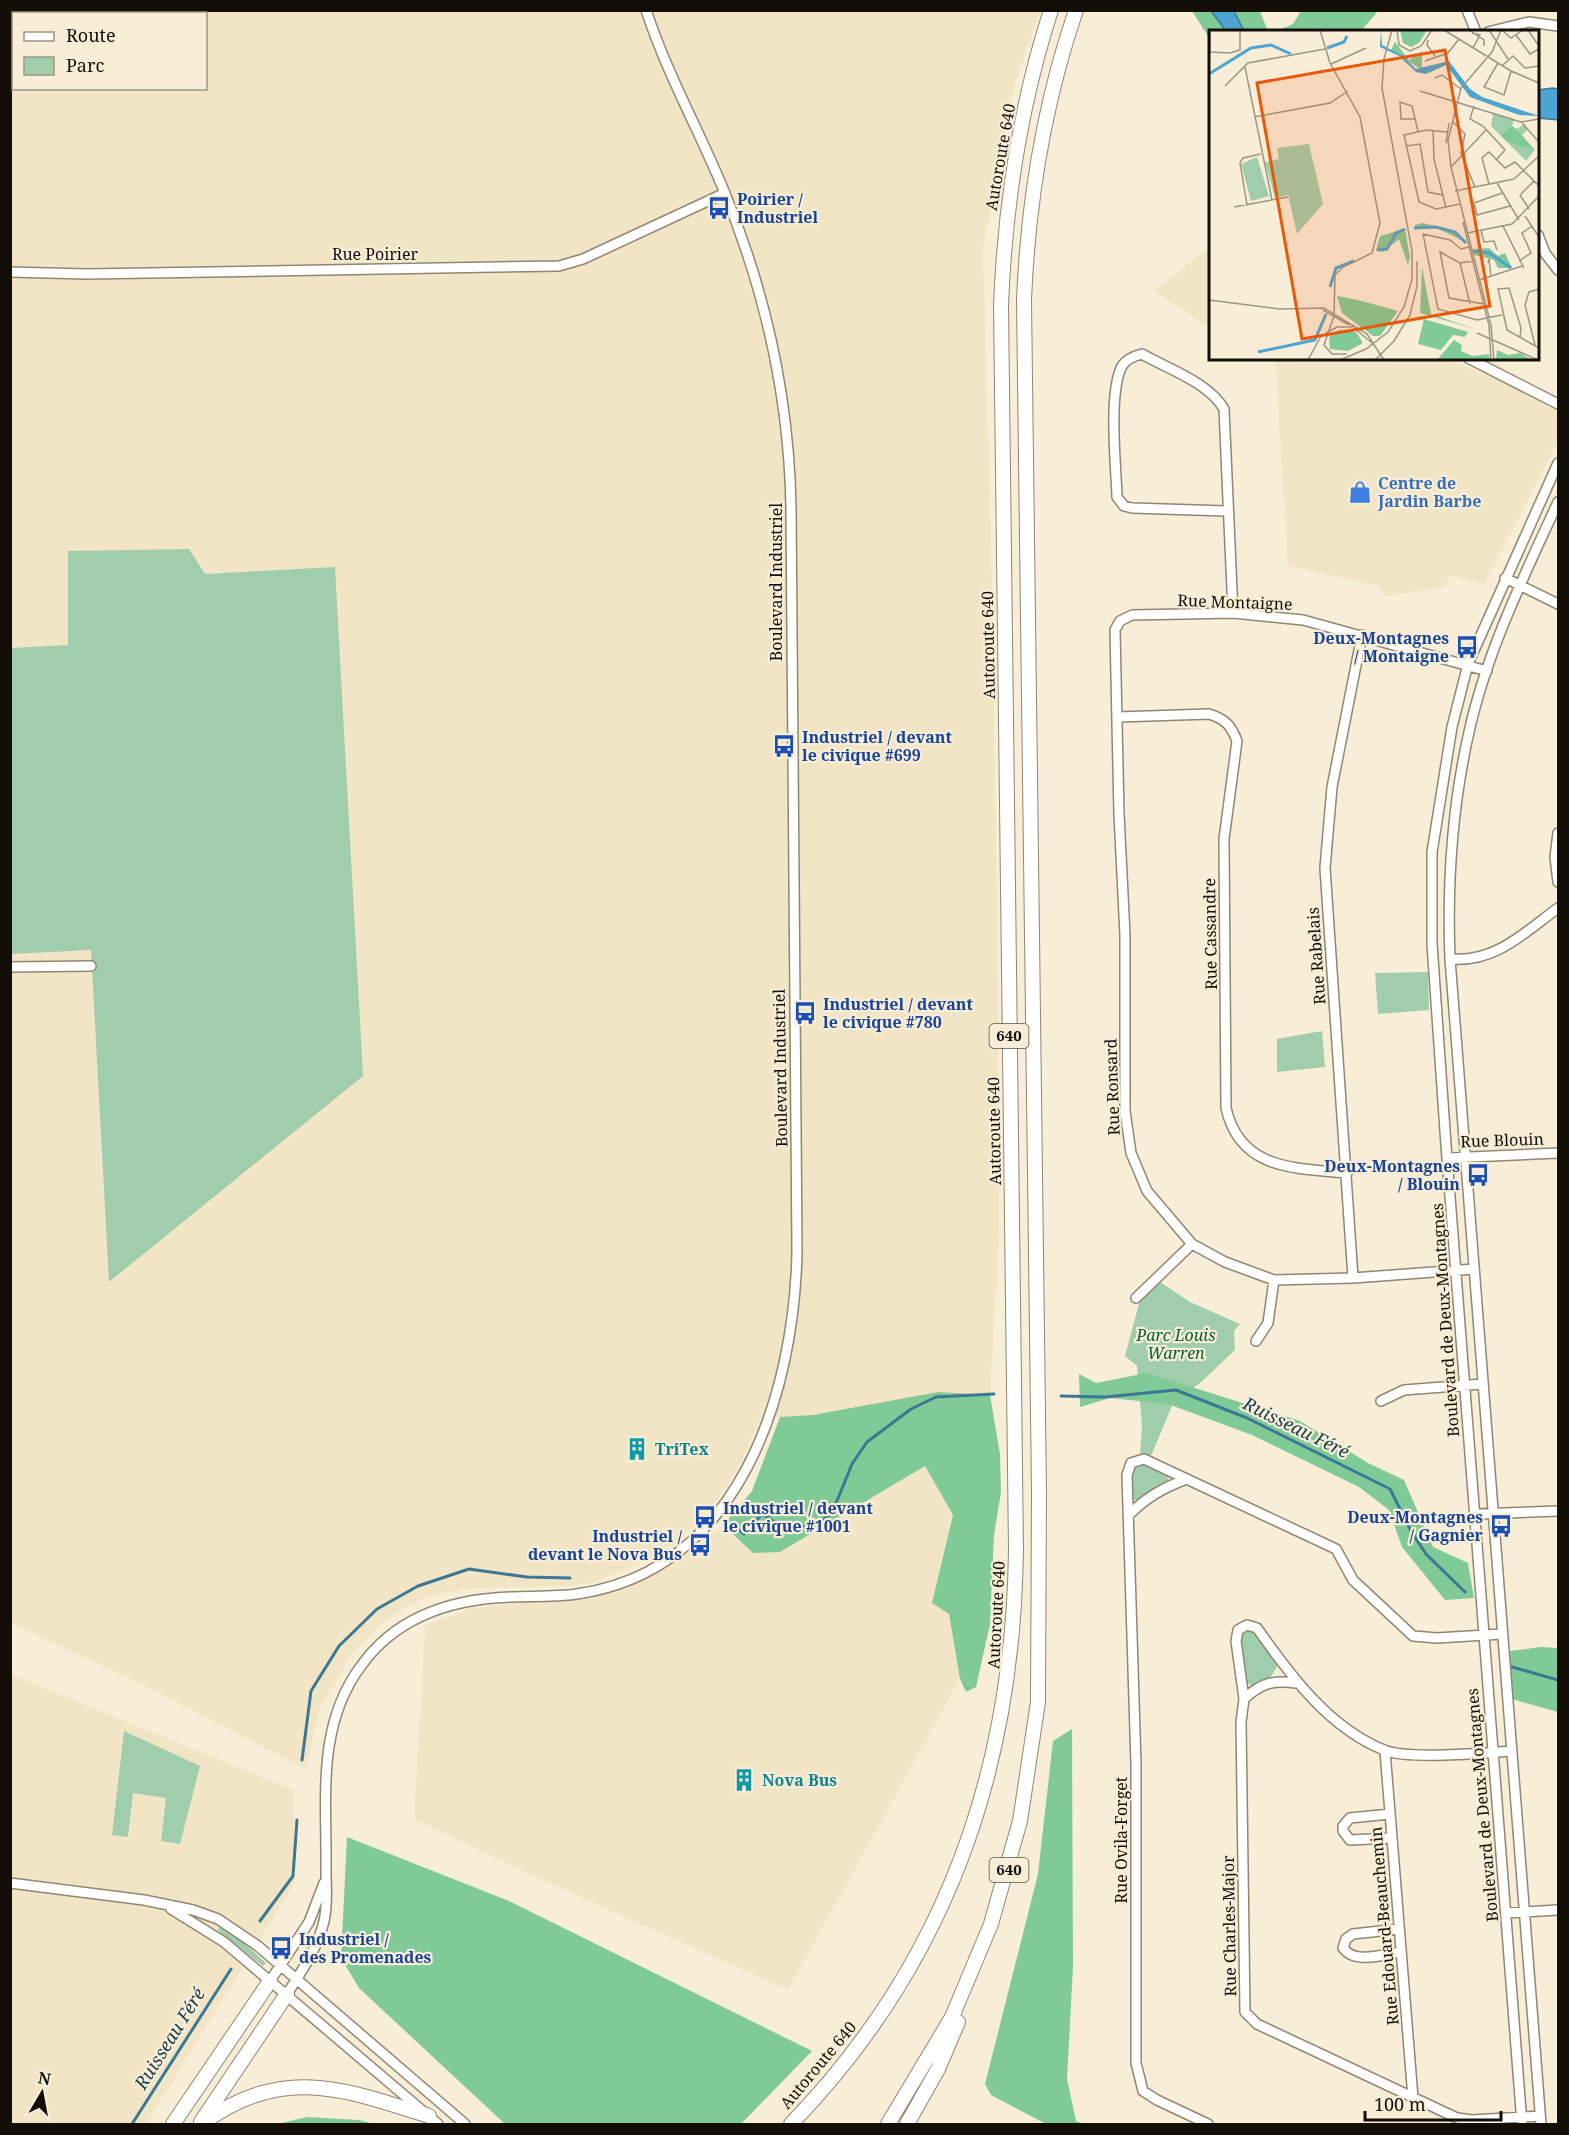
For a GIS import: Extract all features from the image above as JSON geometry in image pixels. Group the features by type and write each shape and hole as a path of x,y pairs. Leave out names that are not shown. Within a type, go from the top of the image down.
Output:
{"highway":[{"name":"Autoroute 640","path":"791,2124 839,2070 866,2035 926,1938 970,1836 994,1755 1012,1642 1016,1551 1001,305 1005,230 1013,168 1032,74 1051,10"},
{"name":"640","path":"888,2124 932,2066 980,1955 1007,1876 1019,1827 1032,1756 1039,1687 1039,1492 1024,300 1028,232 1040,148 1056,77 1076,10"},
{"path":"173,2124 270,1981"},
{"path":"200,2124 286,1994"},
{"path":"907,2124 917,2107 932,2066"},
{"path":"200,2124 226,2106 252,2095 310,2087 356,2092 433,2120"}],"street":[{"name":"Boulevard Industriel","path":"286,1994 297,1978 322,1928 326,1910 326,1762 330,1734 344,1692 373,1650 403,1625 441,1608 486,1599 566,1595 599,1590 636,1577 674,1554 715,1516 742,1479 765,1431 785,1362 794,1307 797,1252 789,451 781,378 768,321 725,193 671,78 646,10"},
{"path":"1467,10 1475,30"},
{"path":"1496,30 1526,22 1558,26"},
{"name":"Rue Poirier","path":"10,272 87,274 559,266 583,259 725,193"},
{"path":"1539,238 1545,254 1558,270"},
{"path":"1227,511 1131,508 1124,506 1117,497 1115,397 1123,365 1133,356 1142,354 1216,397 1224,410 1233,614"},
{"path":"1472,360 1558,404"},
{"name":"Boulevard de Deux-Montagnes","path":"1522,2121 1483,1635 1432,944 1432,852 1452,727 1468,664 1558,463"},
{"name":"Boulevard de Deux-Montagnes","path":"1540,2120 1450,959 1448,897 1454,815 1469,731 1487,671 1519,586 1558,502"},
{"path":"1505,578 1558,604"},
{"name":"Rue Montaigne","path":"1120,621 1132,615 1233,614 1303,620 1487,671"},
{"name":"Rue Ronsard","path":"1120,621 1115,630 1119,814 1125,935 1125,1111 1131,1153 1147,1191 1192,1244 1225,1262 1274,1280 1353,1278 1474,1269"},
{"name":"Rue Rabelais","path":"1353,1278 1325,867 1332,787 1362,635"},
{"name":"Rue Cassandre","path":"1118,717 1209,714 1222,718 1232,728 1237,741 1224,839 1227,1108 1230,1125 1239,1142 1279,1166 1347,1173"},
{"path":"1558,833 1555,857 1558,882"},
{"path":"1450,959 1480,958 1497,952 1558,909"},
{"path":"10,967 91,966"},
{"name":"Rue Blouin","path":"1448,1158 1558,1153"},
{"path":"1136,1298 1192,1244"},
{"path":"1256,1341 1268,1323 1274,1280"},
{"path":"1381,1401 1404,1390 1482,1384"},
{"name":"Rue Ovila-Forget","path":"1208,2124 1156,2100 1143,2091 1136,2063 1136,1764 1127,1475 1131,1463 1144,1459 1336,1549 1353,1580 1413,1636 1502,1634"},
{"path":"1129,1515 1142,1502 1166,1486 1187,1479"},
{"path":"1475,1514 1558,1511"},
{"name":"Rue Charles-Major","path":"1512,1751 1466,1754 1385,1751 1344,1726 1296,1683 1257,1628 1247,1625 1238,1630 1236,1641 1244,1699 1241,1722 1245,2012 1257,2024 1457,2118 1540,2120"},
{"path":"1244,1699 1256,1688 1268,1682 1296,1683"},
{"name":"Rue Edouard-Beauchemin","path":"1385,1751 1413,2098"},
{"path":"1390,1814 1350,1818 1343,1826 1343,1832 1350,1840 1358,1841 1392,1838"},
{"name":"Boulevard Industriel","path":"270,1981 310,1919 326,1875"},
{"path":"10,1883 154,1903 193,1910 218,1918 243,1934 297,1978 465,2124"},
{"path":"154,1903 198,1924 286,1994 433,2120"},
{"path":"1506,1913 1558,1910"},
{"path":"1399,1929 1353,1934 1346,1939 1343,1948 1348,1954 1361,1958 1401,1952"}],"shaded area":[{"path":"10,11 1040,11 1014,86 983,249 992,579 997,904 999,1240 990,1395 938,1392 813,1415 760,1418 742,1461 719,1498 679,1541 651,1559 594,1582 572,1586 466,1589 426,1597 403,1609 380,1625 351,1655 320,1708 306,1769 147,1687 11,1623"},
{"path":"1209,248 1209,327 1154,291"},
{"path":"1275,360 1450,360 1515,387 1558,412 1558,442 1484,584 1449,576 1445,587 1386,596 1378,586 1288,566"},
{"path":"925,1466 953,1515 933,1603 949,1614 960,1679 788,1990 527,1873 414,1819 425,1625 473,1608 615,1593 684,1556 723,1525 753,1553 780,1552"},
{"path":"10,1674 294,1790 295,1883 146,2124 11,2124"}],"green space":[{"path":"1301,10 1378,11 1362,30 1279,30 1293,24"},
{"path":"1192,11 1211,11 1225,30 1209,30 1209,37"},
{"path":"1234,11 1260,11 1270,30 1244,30"},
{"path":"189,549 205,574 335,567 363,1076 109,1282 91,950 11,954 11,648 68,645 68,551"},
{"path":"1428,972 1429,1010 1378,1014 1375,973"},
{"path":"1322,1031 1325,1067 1277,1072 1277,1039"},
{"name":"Parc Louis Warren","path":"1160,1282 1190,1302 1240,1324 1234,1331 1235,1350 1199,1384 1174,1401 1151,1456 1140,1456 1142,1425 1137,1366 1125,1356 1140,1300"},
{"path":"1147,1373 1300,1421 1368,1463 1404,1480 1433,1547 1468,1563 1474,1598 1445,1600 1402,1547 1389,1510 1359,1487 1252,1435 1168,1404 1110,1398 1080,1407 1079,1374 1096,1383"},
{"path":"938,1392 990,1395 1000,1454 1001,1492 994,1535 990,1624 976,1687 966,1692 960,1679 949,1614 932,1603 953,1515 925,1466 780,1552 753,1553 723,1525 752,1491 780,1417 813,1415"},
{"path":"1144,1459 1170,1473 1166,1486 1142,1502 1131,1499 1131,1463"},
{"path":"1257,1628 1280,1661 1268,1682 1256,1688 1241,1679 1238,1630"},
{"path":"1541,1647 1558,1648 1558,1712 1512,1699 1510,1651"},
{"path":"1072,1729 1073,1966 1067,2079 1076,2121 1083,2124 1046,2124 991,2095 985,2084 1038,1874 1053,1741"},
{"path":"124,1731 200,1766 180,1844 161,1841 166,1798 133,1793 128,1837 112,1835"},
{"path":"347,1837 509,1901 812,2051 741,2124 505,2124 359,1988 341,1958"},
{"path":"219,1927 243,1942 266,1963 263,1966 218,1930"},
{"path":"307,2117 359,2120 374,2124 277,2124"}],"water":[{"path":"1211,11 1234,11 1244,30 1225,30"},
{"path":"1558,89 1558,120 1539,118 1539,90"}],"waterway":[{"name":"Ruisseau Féré","path":"1061,1396 1105,1397 1176,1390 1247,1418 1390,1489 1411,1531 1426,1554 1465,1592"},
{"name":"Ruisseau Féré","path":"732,1524 744,1534 762,1514 778,1524 813,1527 832,1513 852,1464 867,1442 911,1409 936,1397 994,1394"},
{"name":"Ruisseau Féré","path":"302,1760 311,1691 339,1646 377,1609 418,1586 469,1569 527,1577 570,1578"},
{"name":"Ruisseau Féré","path":"1512,1667 1558,1680"},
{"name":"Ruisseau Féré","path":"260,1921 293,1876 297,1820"},
{"name":"Ruisseau Féré","path":"132,2124 231,1969"}],"place":[{"name":"Poirier / Industriel","path":"719,208"},
{"name":"Centre de Jardin Barbe","path":"1360,492"},
{"name":"Deux-Montagnes / Montaigne","path":"1467,647"},
{"name":"Industriel / devant le civique #699","path":"784,746"},
{"name":"Industriel / devant le civique #780","path":"805,1013"},
{"name":"Deux-Montagnes / Blouin","path":"1478,1175"},
{"name":"TriTex","path":"637,1449"},
{"name":"Industriel / devant le civique #1001","path":"705,1517"},
{"name":"Deux-Montagnes / Gagnier","path":"1501,1526"},
{"name":"Industriel / devant le Nova Bus","path":"700,1545"},
{"name":"Nova Bus","path":"744,1780"},
{"name":"Industriel / des Promenades","path":"281,1948"}]}
